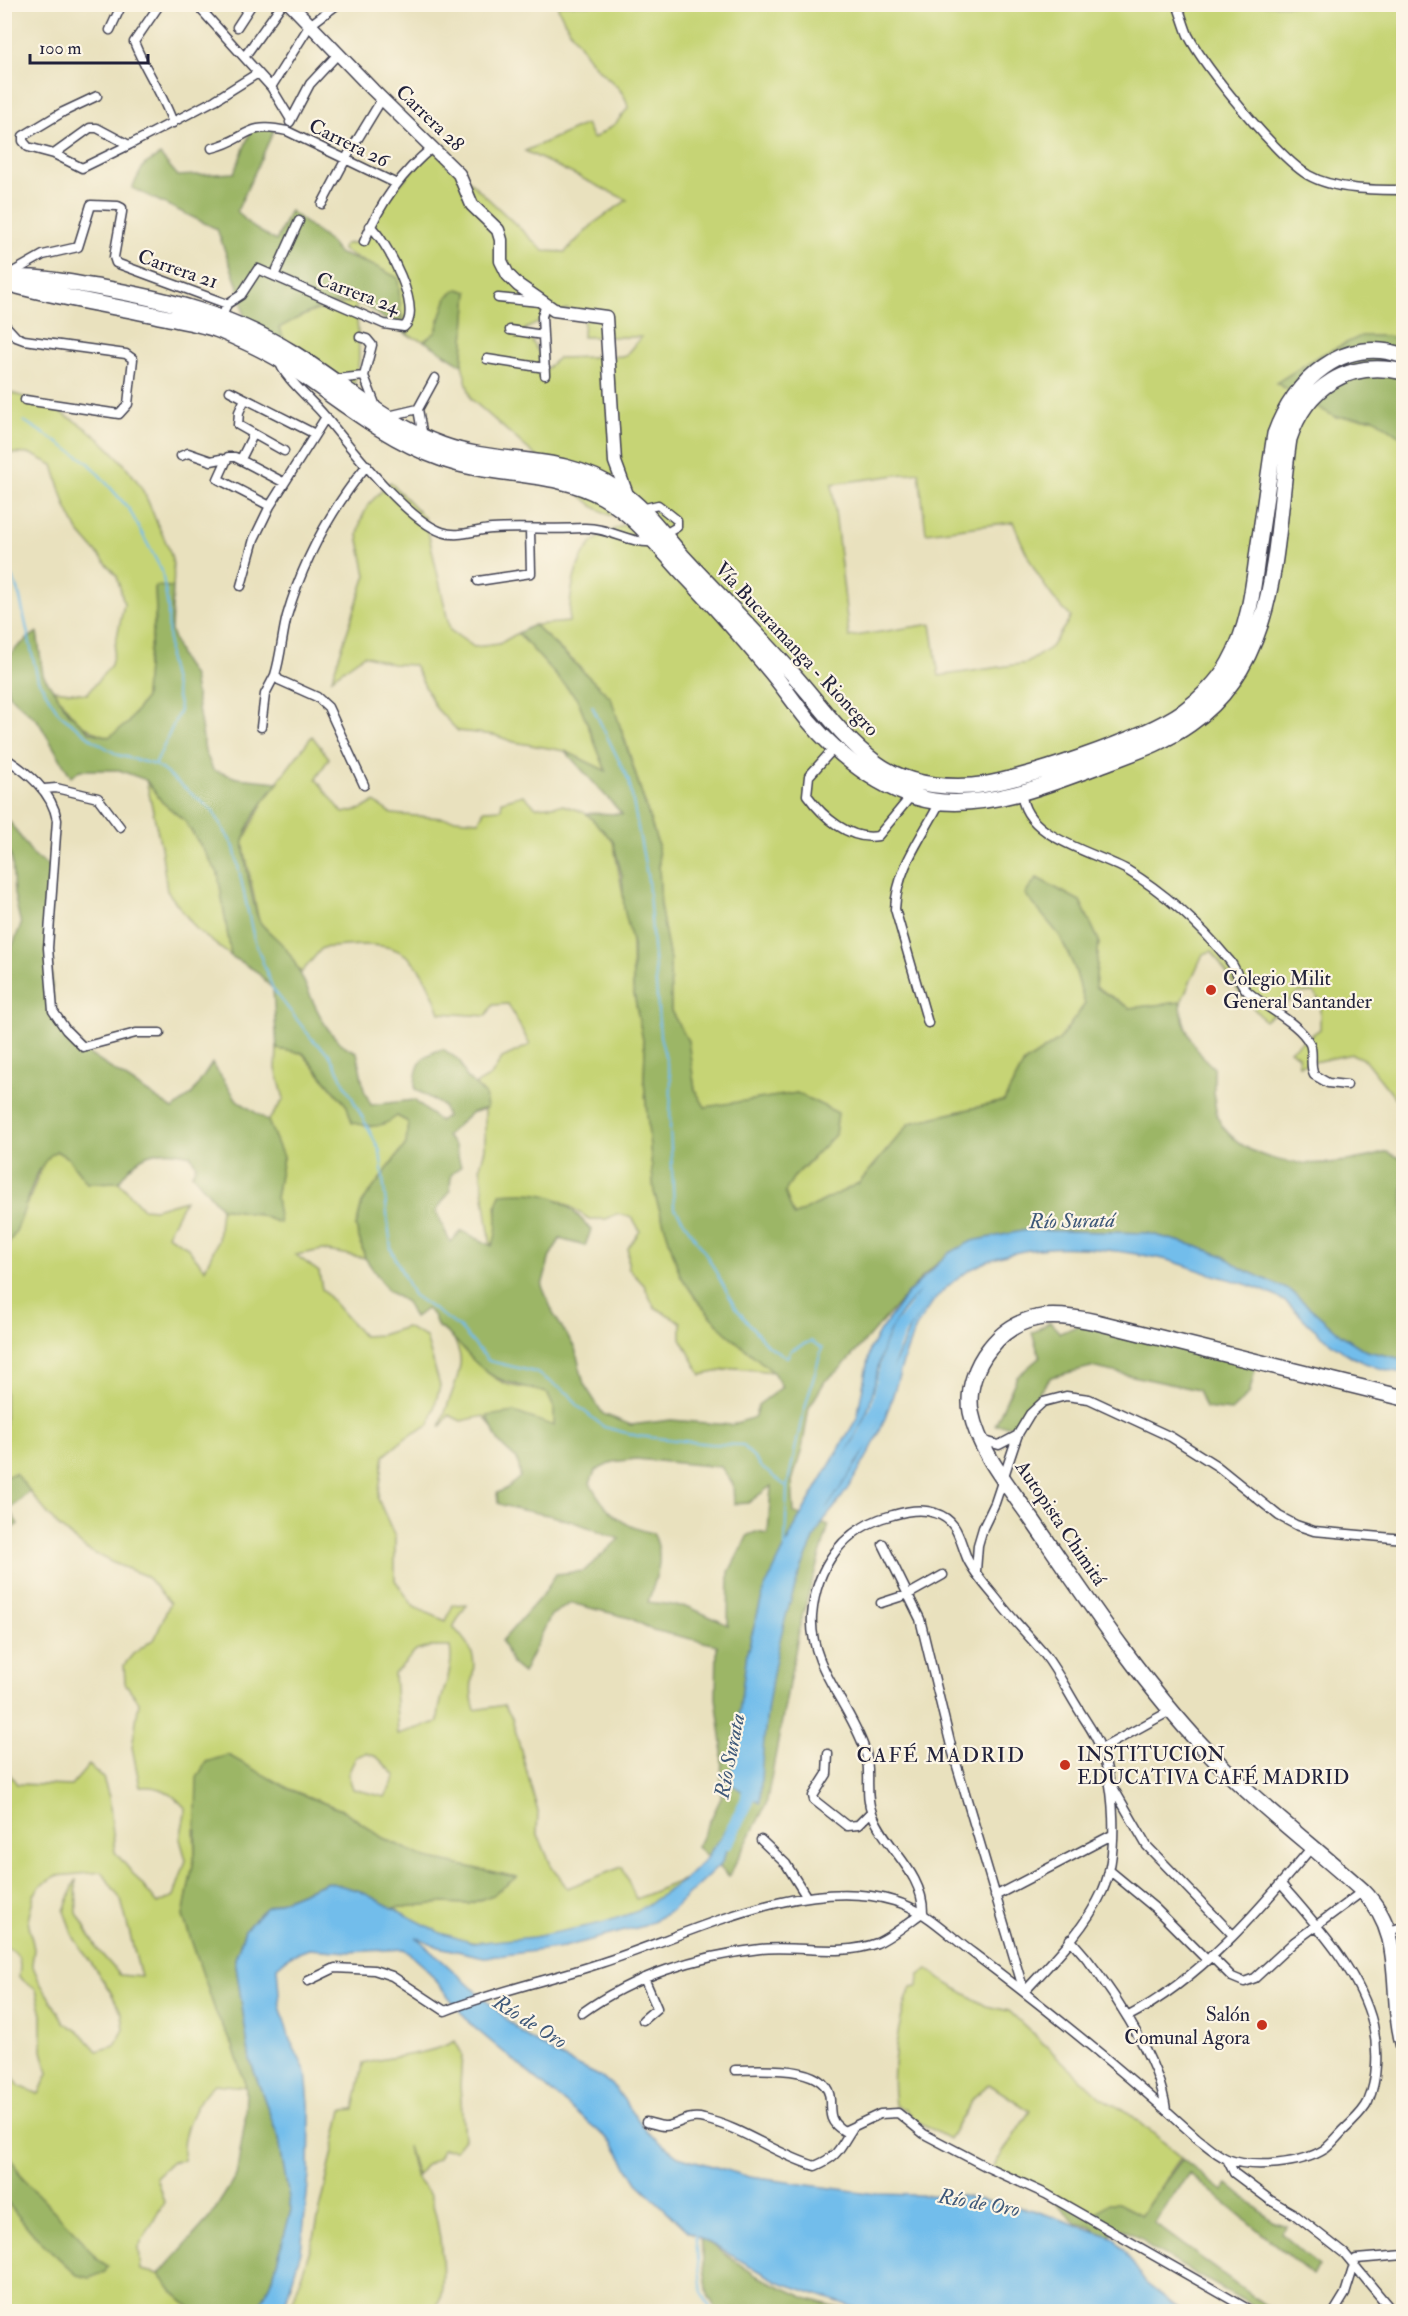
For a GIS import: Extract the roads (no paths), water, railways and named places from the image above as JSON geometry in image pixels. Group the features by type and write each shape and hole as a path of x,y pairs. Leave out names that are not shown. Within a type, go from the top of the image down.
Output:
{"highway":[{"name":"Vía Bucaramanga - Rionegro","path":"4,279 30,278 225,311 423,437 466,452 534,460 561,466 602,481 628,497 641,509 658,538 768,667 806,717 835,747 872,777 912,795 940,802 979,800 1022,793 1162,741 1191,724 1215,703 1239,674 1255,644 1265,614 1289,439 1297,415 1309,400 1340,377 1373,368 1404,372"},
{"name":"Vía Bucaramanga - Rionegro","path":"4,279 215,328 281,360 358,414 415,448 471,467 554,479 578,486 609,501 658,538 793,674 837,729 878,765 888,771 930,785 976,786 1064,762 1159,725 1183,712 1206,692 1228,666 1250,610 1275,434 1283,410 1313,374 1332,361 1348,354 1372,350 1404,356"},
{"name":"Autopista Chimitá","path":"1404,1398 1064,1315 1044,1315 1009,1329 985,1355 970,1396 970,1410 980,1440 1018,1500 1083,1595 1172,1710 1205,1749 1312,1848 1363,1891 1396,1929 1394,1951 1398,2016 1404,2047"}],"street":[{"path":"110,30 122,4"},
{"path":"160,4 134,42 145,69 158,87 173,123"},
{"name":"Carrera 26","path":"196,4 271,87 291,120"},
{"path":"237,27 252,4"},
{"path":"245,56 282,4"},
{"name":"Carrera 28","path":"291,4 382,99 459,174 472,205 498,230 501,240 501,261 508,275 543,303 567,312 606,317 615,462"},
{"path":"271,87 310,25 338,4"},
{"path":"1177,4 1188,35 1210,69 1283,154 1308,175 1320,180 1379,190 1404,190"},
{"path":"288,131 291,120 310,84 338,54"},
{"path":"97,96 45,121 23,136 23,141 28,147 54,154 82,168 139,142 258,73"},
{"path":"322,204 382,99"},
{"name":"Carrera 26","path":"212,148 226,145 252,128 266,127 288,131 397,184"},
{"path":"54,154 90,128 97,128 129,145"},
{"path":"364,242 370,226 397,184 433,147"},
{"name":"Carrera 21","path":"4,279 43,255 78,247 91,205 118,206 123,212 114,257 116,263 225,311"},
{"path":"274,276 299,221"},
{"name":"Carrera 24","path":"225,311 247,289 255,270 258,269 384,324 400,328 408,321 410,302 386,246 380,235 370,226"},
{"path":"487,359 545,372 543,303 498,298"},
{"path":"4,324 16,337 24,340 126,354 133,359 128,404 119,414 25,400"},
{"path":"510,330 543,335"},
{"path":"360,337 367,339 372,345 364,376 383,412 418,409"},
{"path":"281,360 284,373 367,465 420,519 442,532 462,535 490,529 601,529 643,543 658,538"},
{"path":"333,379 364,376"},
{"path":"423,437 418,409 435,378"},
{"path":"230,391 315,434"},
{"path":"246,399 237,419 238,425 284,451"},
{"path":"241,586 255,539 270,506 326,417"},
{"path":"240,459 253,435"},
{"path":"182,456 188,453 211,461 221,459 225,462"},
{"path":"270,506 218,479 225,462 231,456 240,459 283,482"},
{"path":"602,481 612,473 615,462"},
{"path":"615,462 628,497"},
{"path":"261,728 265,694 275,675 288,615 307,562 333,511 367,465"},
{"path":"478,581 531,573 530,530"},
{"path":"275,675 279,680 317,697 328,707 364,785"},
{"path":"835,747 809,776 807,795 823,815 866,838 879,836 912,795"},
{"path":"4,757 44,789 54,805 57,820 48,948 53,1011 66,1030 83,1047 136,1033 160,1033"},
{"path":"44,789 56,788 98,798 120,827"},
{"path":"1022,793 1022,804 1027,814 1049,833 1066,844 1138,877 1187,912 1239,972 1244,988 1293,1026 1309,1042 1314,1075 1328,1083 1347,1085"},
{"path":"928,1023 895,909 895,902 901,874 914,846 940,802"},
{"path":"976,1572 978,1545 1018,1434 1030,1414 1043,1402 1066,1396 1089,1399 1189,1448 1217,1466 1280,1516 1296,1525 1314,1531 1404,1539"},
{"path":"980,1440 999,1445 1010,1441 1018,1434"},
{"path":"995,1503 1018,1500"},
{"path":"923,1912 917,1883 871,1812 866,1752 823,1666 814,1639 812,1616 821,1572 839,1545 860,1529 886,1516 917,1511 933,1512 949,1519 976,1572 1045,1656 1092,1730 1101,1749 1109,1782 1112,1835 1109,1870 1102,1892 1070,1939 1024,1992"},
{"path":"883,1544 920,1621 951,1746 1024,1992"},
{"path":"881,1603 909,1594 944,1575"},
{"path":"1101,1749 1172,1710"},
{"path":"828,1754 827,1774 813,1796 814,1800 847,1826 858,1825 871,1812"},
{"path":"1109,1782 1147,1846 1232,1934"},
{"path":"995,1896 1112,1835"},
{"path":"761,1840 786,1864 806,1896"},
{"path":"1127,2017 1185,1979 1209,1958 1281,1884 1312,1848"},
{"path":"1109,1870 1155,1908 1209,1958 1232,1977 1244,1982 1255,1978 1284,1949 1363,1891"},
{"path":"308,1981 335,1968 374,1970 392,1976 447,2011 492,1995 587,1968 736,1916 806,1896 853,1894 894,1901 923,1912 1024,1992 1197,2138 1227,2159 1259,2164 1290,2162 1324,2149 1360,2114 1368,2102 1376,2073 1372,2024 1364,1999 1346,1967 1317,1926 1281,1884"},
{"path":"582,2013 601,1999 644,1978 706,1958 784,1947 846,1951 865,1947 880,1942 923,1912"},
{"path":"1070,1939 1093,1965 1127,2017 1163,2088 1166,2110"},
{"path":"643,2020 657,2008 644,1978"},
{"path":"735,2070 788,2070 813,2077 826,2087 830,2098 829,2113 836,2127 844,2131 880,2114 898,2113 924,2134 987,2168 1046,2194 1253,2312"},
{"path":"646,2122 667,2127 684,2119 704,2118 755,2138 784,2156 815,2166 834,2158 840,2152 852,2129"},
{"path":"1227,2159 1234,2173 1270,2200 1294,2214 1345,2254 1393,2312"},
{"path":"1334,2312 1345,2294 1356,2259 1404,2255"}],"water":[{"path":"1027,1230 1147,1233 1224,1256 1242,1269 1291,1291 1341,1335 1366,1351 1403,1359 1403,1373 1365,1363 1332,1344 1291,1306 1265,1291 1176,1262 1134,1253 1080,1248 1026,1251 1000,1257 976,1267 954,1281 937,1297 915,1329 875,1442 850,1485 823,1522 806,1557 784,1625 769,1696 760,1803 730,1783 747,1652 764,1590 799,1518 857,1418 870,1349 907,1294 949,1253 972,1241","holes":["976,1256 943,1282 909,1329 892,1370 878,1423 862,1455 827,1507 823,1496 868,1409 884,1347 894,1324 912,1300 936,1279"]},
{"name":"Río de Oro","path":"749,1796 721,1864 671,1911 644,1926 564,1947 484,1957 439,1947 416,1937 522,2033 554,2054 603,2078 616,2089 647,2132 678,2156 750,2177 876,2194 961,2196 1033,2210 1115,2238 1147,2284 1182,2311 876,2311 859,2309 777,2281 688,2231 637,2183 613,2143 470,2024 426,1968 404,1949 348,1952 309,1949 290,1956 277,1967 280,2006 290,2040 306,2072 310,2114 309,2175 301,2251 283,2311 258,2311 274,2274 291,2210 279,2139 250,2060 235,1959 245,1930 265,1908 328,1882 360,1891 441,1933 473,1943 534,1937 602,1923 638,1911 685,1879 706,1858"}],"waterway":[{"path":"24,421 88,462 129,509 162,571 168,608 169,660 180,710 156,763"},
{"path":"4,563 18,589 38,680 59,713 93,740 118,755 156,765 212,810 234,847 254,939 273,989 312,1039 329,1054 380,1151 391,1249 413,1295 459,1327 489,1361 535,1372 569,1394 579,1407 604,1427 638,1436 743,1445 761,1467 787,1487"},
{"path":"592,706 629,781 648,880 660,1036 671,1079 670,1129 674,1207 706,1254 735,1307 768,1346 787,1357 791,1350 811,1341 822,1348 801,1422 787,1487 785,1548"},
{"name":"Río Suratá","path":"815,1512 863,1440 878,1408 890,1351 899,1330 929,1291 974,1256 986,1251"},
{"name":"Río Surata","path":"726,1843 747,1801 752,1778"},
{"path":"695,2233 702,2292 712,2312"}],"place":[{"name":"Colegio Milit General Santander","path":"1211,990"},
{"name":"INSTITUCION EDUCATIVA CAFÉ MADRID","path":"1065,1765"},
{"name":"Salón Comunal Agora","path":"1262,2025"}],"district":[{"name":"CAFÉ MADRID","path":"941,1755"}]}
